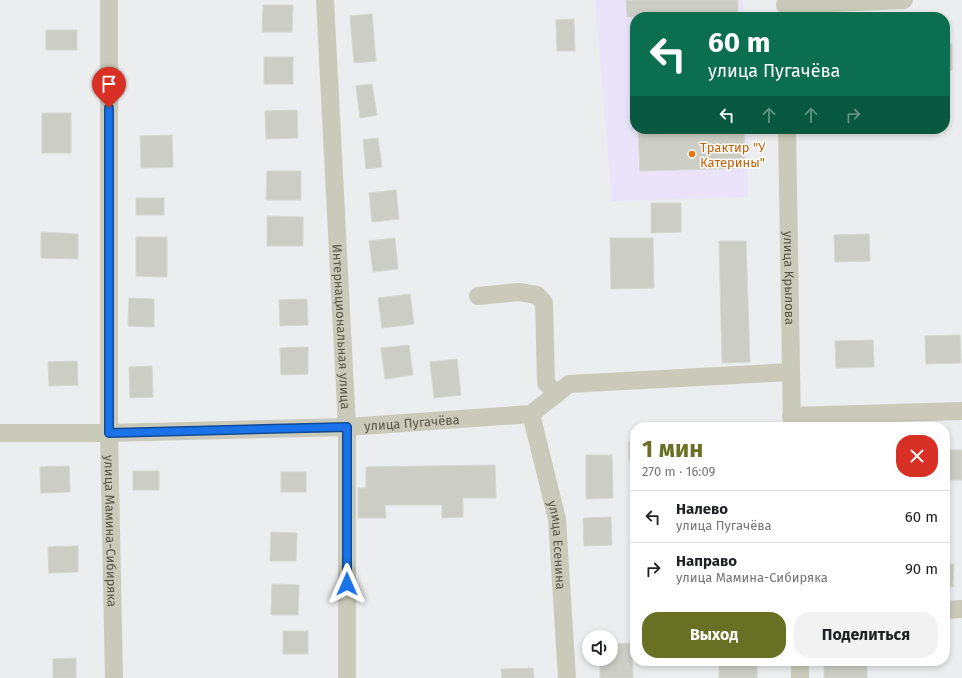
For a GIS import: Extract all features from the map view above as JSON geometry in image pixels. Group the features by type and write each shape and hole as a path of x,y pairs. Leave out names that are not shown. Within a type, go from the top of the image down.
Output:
{"street":[{"name":"улица Мамина-Сибиряка","path":"109,0 109,433 114,678"},
{"name":"Интернациональная улица","path":"325,0 347,427 347,678"},
{"path":"785,7 904,0"},
{"name":"улица Крылова","path":"787,134 791,421"},
{"path":"478,296 519,292 537,295 544,303 546,383 557,394"},
{"path":"531,414 569,384 790,372"},
{"path":"791,421 962,411"},
{"name":"улица Пугачёва","path":"0,433 109,433 347,427 531,414"},
{"name":"улица Есенина","path":"531,414 557,519 567,678"},
{"path":"950,610 962,609"},
{"path":"800,666 800,678"}],"shaded area":[{"path":"595,0 743,0 744,12 630,12 630,134 747,134 748,197 612,201"}],"building":[{"path":"626,0 738,0 738,12 630,12 630,17 627,17"},
{"path":"263,5 293,5 292,32 262,32"},
{"path":"372,14 376,61 354,63 350,16"},
{"path":"574,19 575,51 557,51 556,20"},
{"path":"46,30 77,30 77,50 46,50"},
{"path":"950,44 952,44 952,70 950,70"},
{"path":"264,57 293,57 293,84 264,84"},
{"path":"372,84 377,115 360,118 356,86"},
{"path":"297,110 298,138 266,139 265,111"},
{"path":"42,113 71,113 71,153 42,153"},
{"name":"Трактир \"У Катерины\"","path":"638,134 744,134 745,168 640,171"},
{"path":"172,135 173,167 141,168 140,136"},
{"path":"378,138 382,167 366,169 363,140"},
{"path":"267,171 301,171 301,200 266,200"},
{"path":"396,190 399,219 372,222 369,193"},
{"path":"136,198 164,198 164,215 136,215"},
{"path":"651,203 681,203 681,232 651,233"},
{"path":"267,216 303,217 303,246 267,246"},
{"path":"41,232 78,234 78,259 41,258"},
{"path":"869,234 870,261 835,262 834,235"},
{"path":"136,237 167,237 167,277 136,276"},
{"path":"395,238 398,269 373,272 369,241"},
{"path":"610,238 653,238 654,288 611,289"},
{"path":"719,241 746,241 750,362 722,363"},
{"path":"410,294 414,324 382,328 378,298"},
{"path":"129,298 154,299 154,327 128,326"},
{"path":"307,299 308,325 280,326 279,300"},
{"path":"960,335 961,363 926,364 925,336"},
{"path":"873,340 874,367 836,368 835,341"},
{"path":"409,345 413,375 385,379 381,348"},
{"path":"308,347 308,374 281,375 280,348"},
{"path":"457,359 461,395 434,398 430,362"},
{"path":"77,361 78,385 49,386 48,362"},
{"path":"152,366 153,397 130,398 129,367"},
{"path":"629,442 630,442 630,460"},
{"path":"950,450 962,450 962,480 950,480"},
{"path":"586,455 612,455 613,498 586,499"},
{"path":"495,465 496,498 463,498 463,517 442,518 442,505 385,505 386,518 358,518 358,488 366,488 366,467"},
{"path":"69,466 70,492 41,493 40,467"},
{"path":"133,471 159,471 159,490 133,490"},
{"path":"281,472 306,472 306,492 281,492"},
{"path":"611,517 612,545 584,546 583,518"},
{"path":"271,532 297,533 296,561 270,561"},
{"path":"78,546 78,572 49,573 48,547"},
{"path":"950,564 954,564 953,587 950,587"},
{"path":"272,584 299,585 298,615 271,615"},
{"path":"283,631 308,631 308,654 283,654"},
{"path":"630,643 630,666 633,666 633,678 600,678 600,666 618,666 618,644"},
{"path":"76,658 76,678 53,678 53,659"},
{"path":"719,666 757,666 757,678 719,678"},
{"path":"824,666 867,666 867,678 824,678"},
{"path":"533,668 534,678 502,678 501,669"}],"place":[{"name":"Трактир \"У Катерины\"","path":"692,154"}],"route":[{"path":"109,108 109,433 347,427 347,584"}]}
